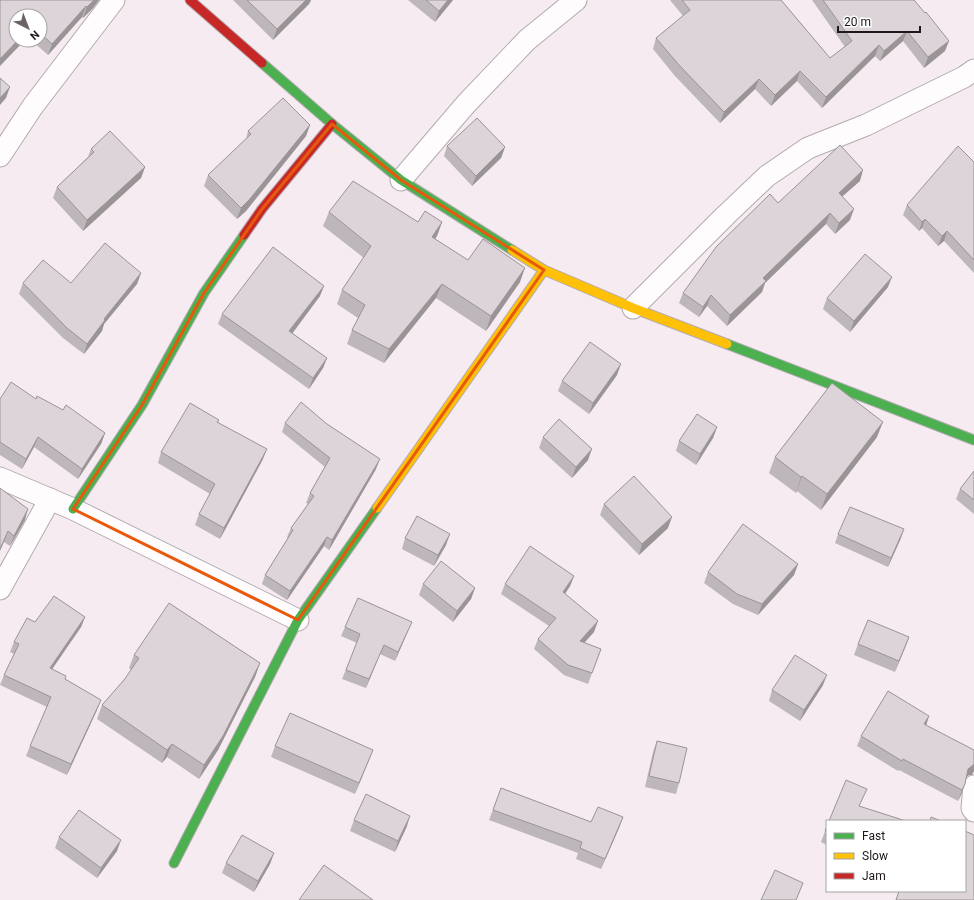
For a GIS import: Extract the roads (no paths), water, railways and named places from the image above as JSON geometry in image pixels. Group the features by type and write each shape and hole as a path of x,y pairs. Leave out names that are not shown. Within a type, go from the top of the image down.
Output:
{"street":[{"path":"0,156 33,106 114,0"},
{"path":"401,180 466,104 527,40 576,0"},
{"path":"193,1 332,124 401,180 544,270 633,308 974,440"},
{"path":"633,308 767,176 808,148 866,125 964,77 974,70"},
{"path":"73,509 142,405 204,294 262,208 332,124"},
{"path":"174,863 298,620 544,270"},
{"path":"0,478 73,509 298,620"},
{"path":"0,589 50,499"},
{"path":"974,786 972,808 974,812"}]}
